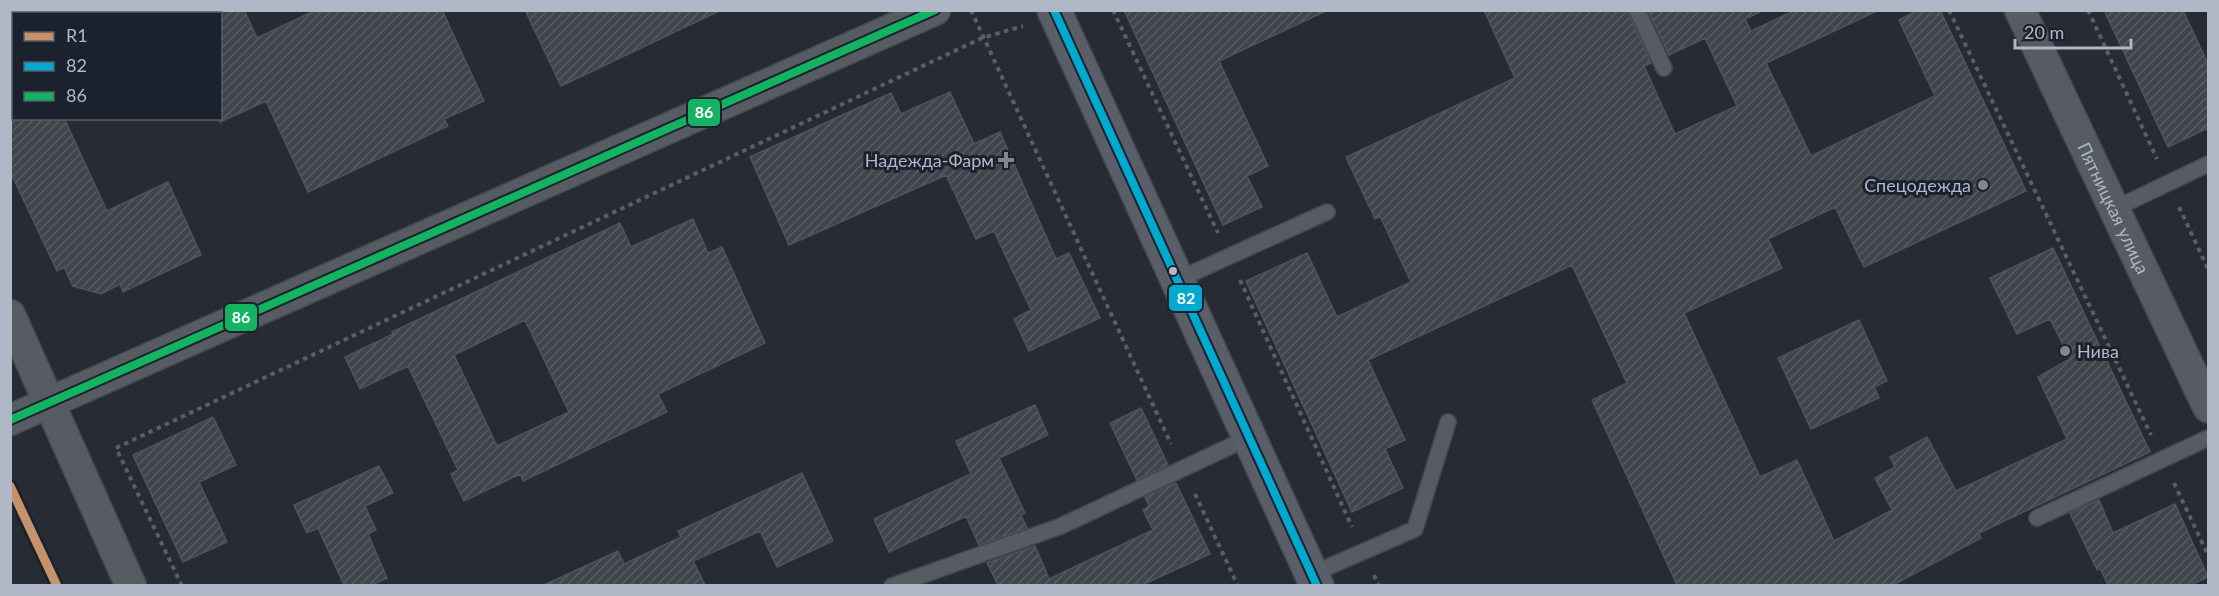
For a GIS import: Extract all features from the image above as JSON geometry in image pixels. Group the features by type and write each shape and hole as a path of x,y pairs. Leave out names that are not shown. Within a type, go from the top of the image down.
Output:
{"main road":[{"path":"1054,10 1315,580"}],"street":[{"path":"10,420 935,10"},
{"name":"Пятницкая улица","path":"2020,10 2208,406"},
{"path":"10,315 131,585"}],"lane":[{"path":"1637,10 1664,68"},
{"path":"2114,209 2208,164"},
{"path":"1178,280 1327,212"},
{"path":"1315,580 1363,552 1415,529 1448,422"},
{"path":"892,585 1061,526 1250,437"},
{"path":"2037,518 2208,438"}],"path":[{"path":"971,10 982,38 1238,585"},
{"path":"1113,10 1379,585"},
{"path":"1949,10 2208,555"},
{"path":"2088,10 2208,269"},
{"path":"182,585 116,448 982,38"}],"building":[{"path":"220,10 244,10 257,38 316,10 442,10 484,101 444,119 448,126 308,192 266,101 220,122 222,120 222,12"},
{"path":"525,10 721,10 561,86"},
{"path":"1124,10 1328,10 1219,61 1268,166 1247,176 1262,207 1223,225"},
{"path":"1484,10 1627,10 1651,63 1644,66 1675,134 1737,106 1705,38 1669,55 1648,10 1764,10 1745,19 1751,31 1796,10 1879,10 1766,63 1811,156 1935,96 1899,20 1918,10 1940,10 2026,191 1864,267 1835,207 1768,239 1782,268 1684,313 1760,477 1797,460 1834,541 1892,510 1875,478 1895,467 1890,457 1927,437 1956,491 2067,439 2038,377 2070,359 2050,319 2017,334 1990,278 2053,248 2150,452 1979,533 1981,538 1893,585 1677,585 1592,400 1627,383 1572,265 1368,360 1405,440 1385,449 1403,488 1352,512 1246,281 1307,253 1337,317 1411,282 1380,216 1375,219 1346,157 1515,78"},
{"path":"2104,10 2183,10 2208,64 2208,128 2168,147"},
{"path":"950,92 974,144 1000,132 1056,259 1069,253 1100,318 1029,351 1014,319 1031,310 994,231 976,239 946,175 789,245 750,157 891,93 901,114"},
{"path":"10,118 12,120 65,120 107,211 168,182 201,255 123,292 120,284 101,294 73,286 64,267 57,271 10,171"},
{"path":"693,219 708,253 722,247 765,343 658,394 667,412 523,481 520,474 464,501 451,474 458,470 408,366 360,389 345,357 393,334 392,332 620,223 631,247","holes":["525,320 569,412 497,446 454,355"]},
{"path":"1859,320 1887,381 1874,387 1879,398 1811,429 1778,358"},
{"path":"1035,405 1048,435 999,458 1025,513 1021,515 1027,528 979,545 966,516 889,552 874,519 971,474 956,441"},
{"path":"1141,408 1168,465 1137,480 1110,423"},
{"path":"213,417 236,465 199,482 227,542 183,562 133,455"},
{"path":"379,466 393,493 365,506 376,530 368,534 387,578 371,585 344,585 318,528 307,533 294,505"},
{"path":"802,473 833,541 777,567 760,531 693,561 705,585 544,585 618,551 624,564 681,537 678,531"},
{"path":"1176,483 1210,554 1142,585 998,585 987,563 1035,546 1049,579 1153,530 1143,510 1149,506 1145,497"},
{"path":"2099,500 2113,533 2175,504 2208,577 2191,585 2108,585 2100,568 2097,570 2070,513"}],"transit line":[{"name":"86","path":"10,420 935,10"},
{"name":"82","path":"1054,10 1317,586"},
{"name":"R1","path":"10,486 57,586"}],"place":[{"name":"Надежда-Фарм","path":"1006,160"},
{"name":"Спецодежда","path":"1983,185"},
{"name":"Нива","path":"2065,351"}]}
